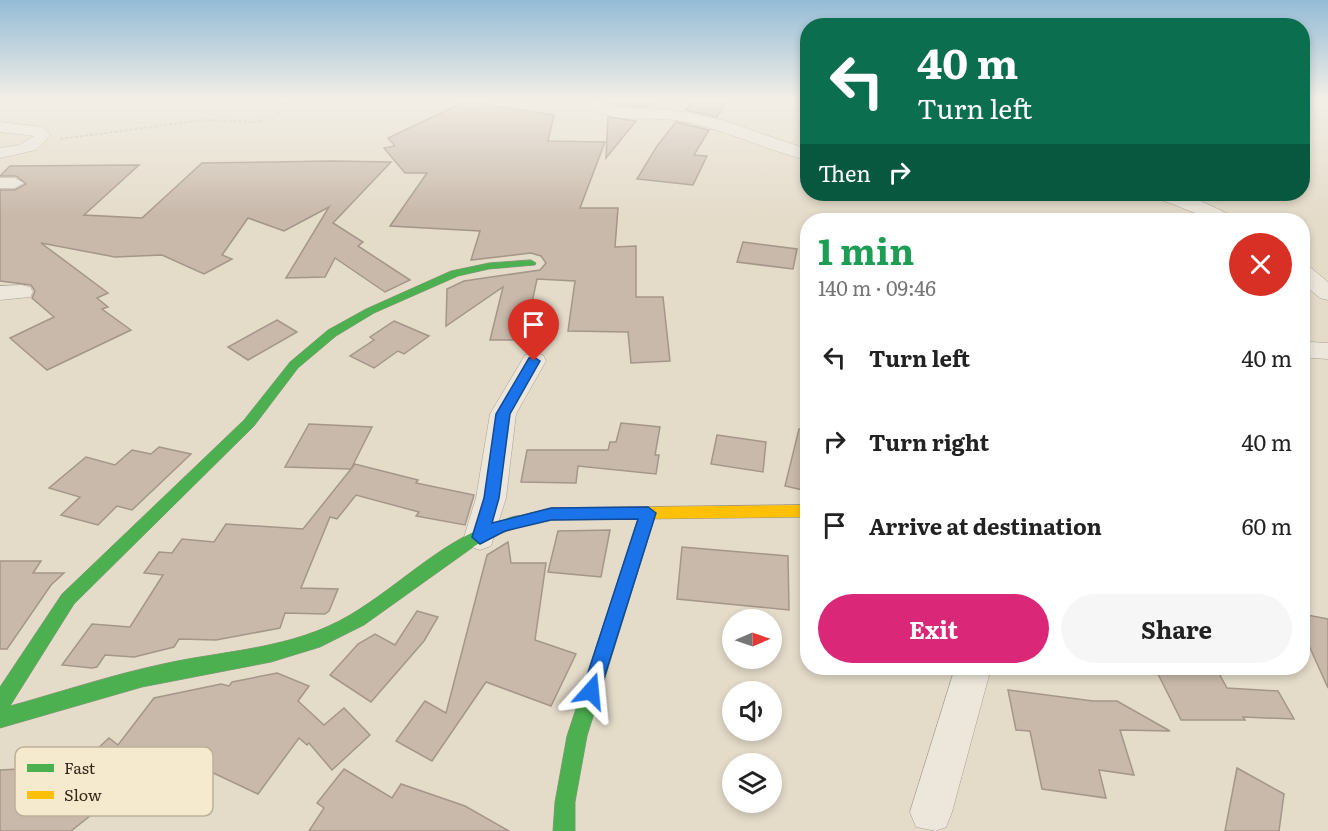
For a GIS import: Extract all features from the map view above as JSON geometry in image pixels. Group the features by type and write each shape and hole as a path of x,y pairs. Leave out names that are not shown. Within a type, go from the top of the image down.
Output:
{"street":[{"path":"0,153 39,142 41,139"},
{"path":"761,139 800,153"},
{"path":"1185,201 1212,213"},
{"path":"0,704 68,598 249,423 294,364 312,348 370,310 455,273 489,266 531,263"},
{"path":"1310,278 1328,293"},
{"path":"1310,350 1328,351"},
{"path":"480,537 491,498 503,414 534,361"},
{"path":"0,718 161,673 297,647 316,640 334,633 379,607 452,553 501,525 551,514 800,511"},
{"path":"564,831 565,802 577,736 648,513"},
{"path":"931,812 971,675"}],"path":[{"path":"39,142 63,139"}],"building":[{"path":"389,139 549,139 548,141 605,142 580,208 618,208 615,247 636,246 636,297 663,297 670,361 631,363 628,332 568,331 575,281 537,279 524,340 490,340 503,287 446,326 447,289 464,281 540,270 546,263 541,256 531,253 471,260 480,231 390,226 427,173 405,173 384,148 395,146"},
{"path":"607,139 622,139 606,158"},
{"path":"663,139 704,139 694,155 707,156 693,185 637,179"},
{"path":"391,162 333,223 363,242 358,246 410,280 385,292 335,258 325,277 286,278 329,207 284,231 248,218 222,255 232,259 204,274 162,255 115,257 41,243 108,293 97,298 108,307 102,309 131,330 47,370 10,338 54,317 32,298 35,291 31,285 0,281 0,190 15,190 26,184 16,176 0,176 10,166 139,165 84,215 142,218 202,163"},
{"path":"743,242 797,249 793,269 737,262"},
{"path":"277,320 297,332 248,360 228,347"},
{"path":"394,321 429,336 404,354 398,351 374,368 350,356 374,340 370,337"},
{"path":"621,423 660,427 655,455 659,455 656,474 578,466 576,483 521,482 527,450 608,450 610,442 616,442"},
{"path":"309,424 372,427 351,469 285,467"},
{"path":"799,429 800,429 800,489 785,486"},
{"path":"717,435 766,442 763,472 711,464"},
{"path":"159,447 191,454 132,510 117,506 98,525 61,515 80,497 49,488 86,457 115,465 132,450 151,454"},
{"path":"355,464 418,480 416,483 474,495 465,525 416,516 419,512 356,495 337,519 330,517 301,588 338,589 329,611 325,614 285,613 280,628 216,640 179,639 174,647 134,657 105,655 97,667 92,668 62,665 92,624 130,627 163,575 144,573 159,552 172,553 182,539 214,542 226,524 303,529"},
{"path":"610,530 601,577 548,572 558,531"},
{"path":"508,542 511,563 546,563 535,640 576,654 551,706 486,682 432,761 396,741 425,701 446,713 487,555"},
{"path":"682,547 788,556 789,610 677,599"},
{"path":"0,561 41,561 33,573 64,573 51,585 7,649 0,649"},
{"path":"417,611 438,617 424,641 371,702 330,675 358,644 375,634 395,645"},
{"path":"1310,616 1328,619 1328,688 1310,648"},
{"path":"277,673 309,686 298,701 324,725 344,708 370,735 332,770 309,743 307,745 299,738 258,794 213,773 213,747 99,747 109,738 118,745 154,698 221,684 229,686 232,682"},
{"path":"1158,675 1220,675 1227,688 1278,691 1294,719 1243,717 1245,720 1181,720"},
{"path":"1008,690 1093,701 1117,701 1170,731 1120,730 1134,775 1099,770 1106,798 1042,789 1030,731 1016,730"},
{"path":"1237,768 1284,794 1279,831 1225,831"},
{"path":"15,769 15,816 90,816 71,831 0,831 0,770"},
{"path":"344,769 392,798 401,784 465,806 509,831 309,831 324,808 317,803"}],"traffic: fast":[{"path":"0,704 68,599 249,423 294,365 332,333 370,311 455,273 489,266 531,263"},
{"path":"564,831 565,802 577,736 648,513"},
{"path":"0,718 142,678 271,653 314,641 357,620 470,540 520,521"}],"traffic: slow":[{"path":"520,521 551,514 800,511"}],"route":[{"path":"534,361 503,414 491,498 480,537 501,525 551,514 648,513 591,691"}]}
